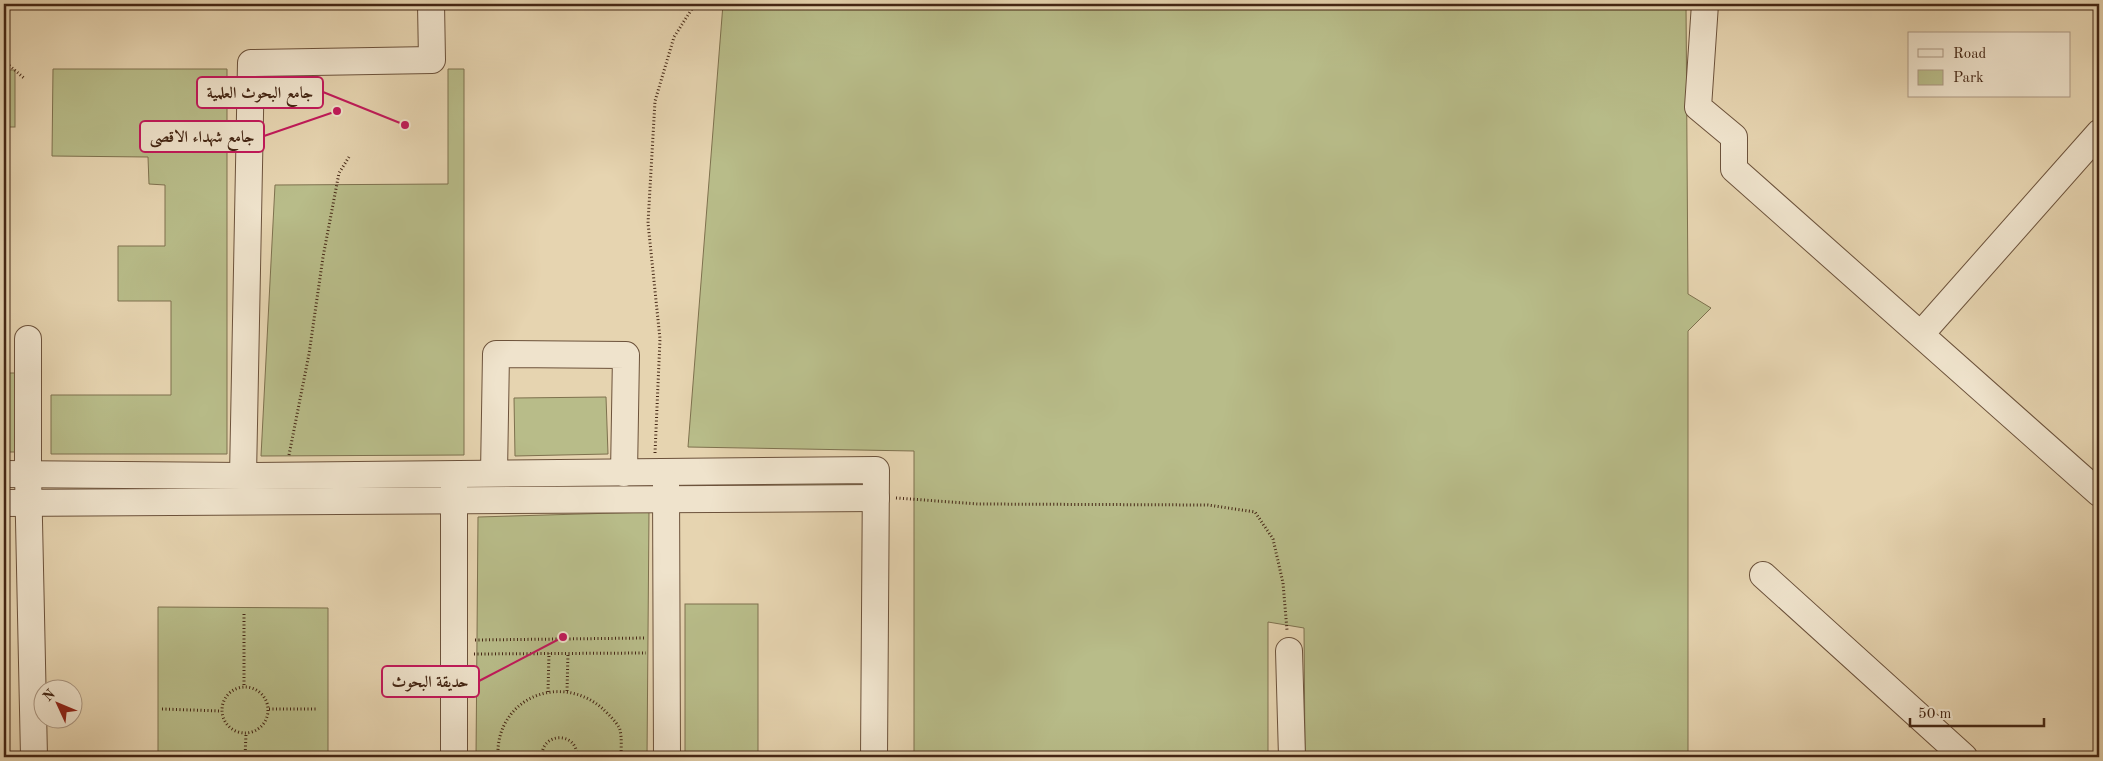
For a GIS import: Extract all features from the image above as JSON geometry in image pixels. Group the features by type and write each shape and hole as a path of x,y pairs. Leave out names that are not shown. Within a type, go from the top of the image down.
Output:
{"street":[{"path":"243,476 250,63 432,60 431,4"},
{"path":"1705,4 1698,107 1734,137 1734,169 2099,493"},
{"path":"1920,334 2099,132"},
{"path":"28,339 16,474 16,503 34,757"},
{"path":"494,473 496,354 506,354 626,355 624,473"},
{"path":"16,474 243,476 876,470 874,757"},
{"path":"454,473 454,757"},
{"path":"661,473 666,500 666,757"},
{"path":"16,503 876,498"},
{"path":"1763,575 1964,757"},
{"path":"1289,651 1292,757"}],"path":[{"path":"661,473 660,339 648,223 655,101 674,37 696,4"},
{"path":"4,62 24,78"},
{"path":"286,475 339,173 349,157"},
{"path":"876,498 978,504 1208,505 1255,512 1273,539 1283,583 1289,651"},
{"path":"244,612 244,685"},
{"path":"454,647 666,645"},
{"path":"454,647 568,653 666,645"},
{"path":"548,692 549,653"},
{"path":"567,691 568,653"},
{"path":"244,685 261,691 269,708 263,726 246,734 228,728 220,711 226,693 244,685"},
{"path":"498,757 497,742 506,720 519,705 536,695 567,691 593,700 607,713 620,730 622,757"},
{"path":"269,708 317,709"},
{"path":"162,709 220,711"},
{"path":"245,757 246,734"},
{"path":"577,756 577,748 559,737 553,738 545,745 543,757 577,756 590,755 590,757"}],"green space":[{"path":"723,4 1686,4 1688,294 1711,308 1688,331 1688,757 1305,757 1304,628 1268,622 1268,757 914,757 914,451 688,447"},
{"path":"53,69 227,69 227,454 51,454 51,395 171,395 171,301 118,301 118,246 165,246 165,185 149,184 148,157 52,156"},
{"path":"448,69 464,69 464,455 261,456 275,185 448,184"},
{"path":"4,70 15,70 15,127 4,127"},
{"path":"4,373 15,373 15,452 4,452"},
{"path":"606,397 608,454 515,456 514,398"},
{"path":"870,481 870,486 684,488 684,483"},
{"path":"649,512 647,757 476,757 478,517"},
{"path":"685,604 758,604 758,757 685,757"},
{"path":"158,607 328,608 328,757 158,757"}],"place":[{"name":"جامع شهداء الاقصى","path":"337,111"},
{"name":"جامع البحوث العلمية","path":"405,125"},
{"name":"حديقة البحوث","path":"563,637"}]}
